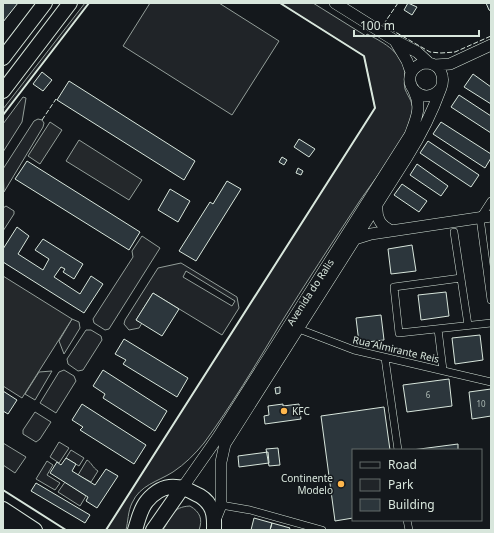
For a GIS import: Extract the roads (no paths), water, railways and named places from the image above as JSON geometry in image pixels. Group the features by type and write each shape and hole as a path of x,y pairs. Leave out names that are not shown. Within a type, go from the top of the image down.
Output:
{"highway":[{"path":"3,58 45,3"},
{"path":"3,91 70,3"},
{"path":"135,530 143,508 150,498 164,488 172,486 183,487 199,496 210,506 212,527"},
{"path":"153,530 183,487"},
{"path":"3,509 20,526 42,530"},
{"path":"3,521 35,530"}],"street":[{"path":"335,3 394,40 417,52 440,69 443,81 438,92 428,96 418,94 414,91 411,85 411,72 407,61 394,40"},
{"path":"411,72 420,64 450,64 491,45"},
{"name":"Avenida do Ralis","path":"221,505 221,462 225,444 424,130 441,88"},
{"name":"Avenida do Ralis","path":"183,487 218,437 410,135 416,121 419,106 414,91"},
{"path":"491,201 486,217 491,300"},
{"path":"377,205 376,214 378,220 385,228 392,231"},
{"path":"355,239 371,234 486,217"},
{"path":"454,232 468,325"},
{"path":"461,278 394,287 399,333 491,322"},
{"name":"Rua Almirante Reis","path":"299,329 354,350 491,382"},
{"path":"438,329 443,370"},
{"path":"385,358 398,449"},
{"path":"212,527 221,505 250,510 322,530"}],"place":[{"name":"KFC","path":"284,411"},
{"name":"Continente Modelo","path":"341,484"}]}
